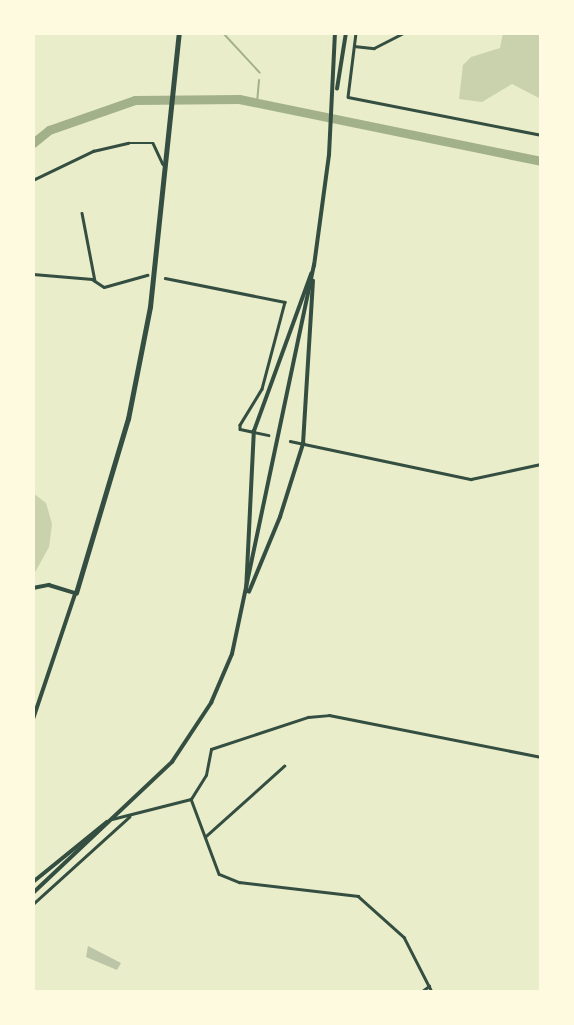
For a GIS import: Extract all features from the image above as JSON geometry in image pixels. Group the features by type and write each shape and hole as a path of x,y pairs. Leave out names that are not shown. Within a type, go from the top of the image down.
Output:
{"highway":[{"path":"76,593 128,419 153,293 179,33"}],"main road":[{"path":"335,33 335,94"},
{"path":"33,893 172,762 199,724 223,678 246,601 314,266 345,33"},
{"path":"246,601 254,432 314,266"},
{"path":"246,601 280,517 303,444 314,266"},
{"path":"33,587 49,586 76,593 33,721"},
{"path":"33,883 92,830 112,819"}],"street":[{"path":"356,33 348,97 541,135"},
{"path":"354,46 374,48 403,33"},
{"path":"33,180 93,151 139,142 158,146 167,174"},
{"path":"82,213 95,281"},
{"path":"33,274 95,281 104,287 122,278 147,275"},
{"path":"165,278 285,302 261,389 241,421 240,429 268,435"},
{"path":"290,441 471,479 541,464"},
{"path":"112,819 129,817 191,799 206,775 211,750 307,717 329,715 541,757"},
{"path":"206,836 285,766"},
{"path":"191,799 206,836 212,865 227,878 351,894 366,901 408,944 432,992"},
{"path":"33,904 129,817"},
{"path":"421,992 429,986"}],"green space":[{"path":"503,33 541,33 541,99 512,84 482,102 459,99 463,65 471,57 500,48"},
{"path":"33,493 46,503 52,524 49,547 33,576"}],"building":[{"path":"88,946 121,963 117,970 86,957"}],"waterway":[{"path":"223,33 260,73"},
{"path":"257,103 259,80"},
{"path":"33,143 49,130 135,100 239,99 541,161"}]}
